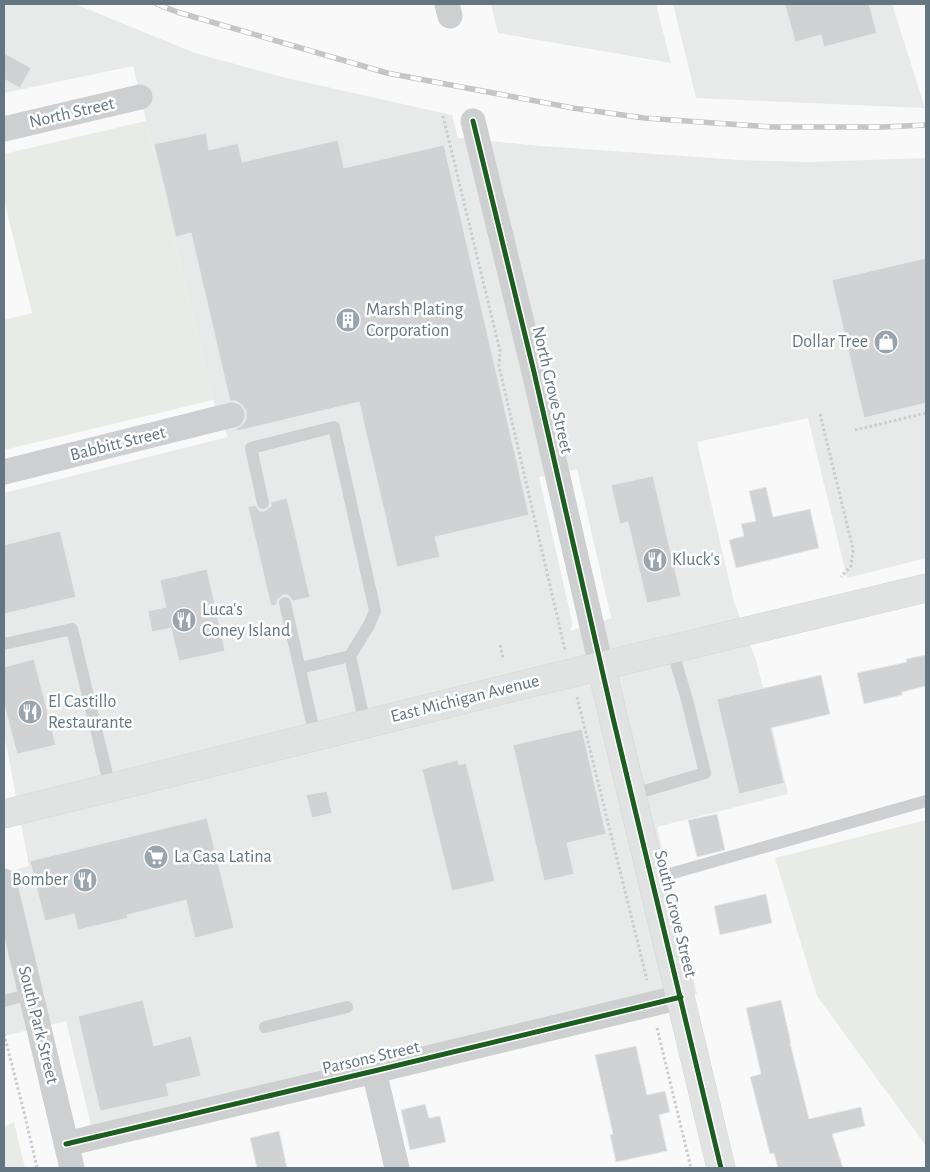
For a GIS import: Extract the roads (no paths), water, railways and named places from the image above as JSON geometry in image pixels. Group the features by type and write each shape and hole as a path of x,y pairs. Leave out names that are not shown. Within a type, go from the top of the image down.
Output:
{"main road":[{"name":"East Michigan Avenue","path":"4,814 314,736 926,588"},
{"name":"South Grove Street","path":"601,666 721,1168"}],"street":[{"name":"North Street","path":"4,129 140,97"},
{"name":"North Grove Street","path":"473,121 516,294 601,666"},
{"name":"Babbitt Street","path":"4,472 232,415"},
{"name":"South Park Street","path":"4,881 72,1168"},
{"name":"Parsons Street","path":"66,1144 681,997"},
{"path":"374,1071 397,1168"}],"lane":[{"path":"263,503 251,448 334,427 375,611 369,625 350,656 364,724"},
{"path":"285,603 314,736"},
{"path":"4,644 72,629 110,787"},
{"path":"631,795 705,773 672,649"},
{"path":"300,668 350,656"},
{"path":"652,879 926,801"},
{"path":"4,1001 31,994"},
{"path":"264,1027 347,1007"}],"railway":[{"path":"157,4 177,12 387,73 573,108 644,118 772,127 926,125"}],"place":[{"name":"Marsh Plating Corporation","path":"348,320"},
{"name":"Dollar Tree","path":"886,342"},
{"name":"Kluck's","path":"655,560"},
{"name":"Luca's Coney Island","path":"184,620"},
{"name":"El Castillo Restaurante","path":"30,712"},
{"name":"La Casa Latina","path":"156,857"},
{"name":"Bomber","path":"85,880"}]}
